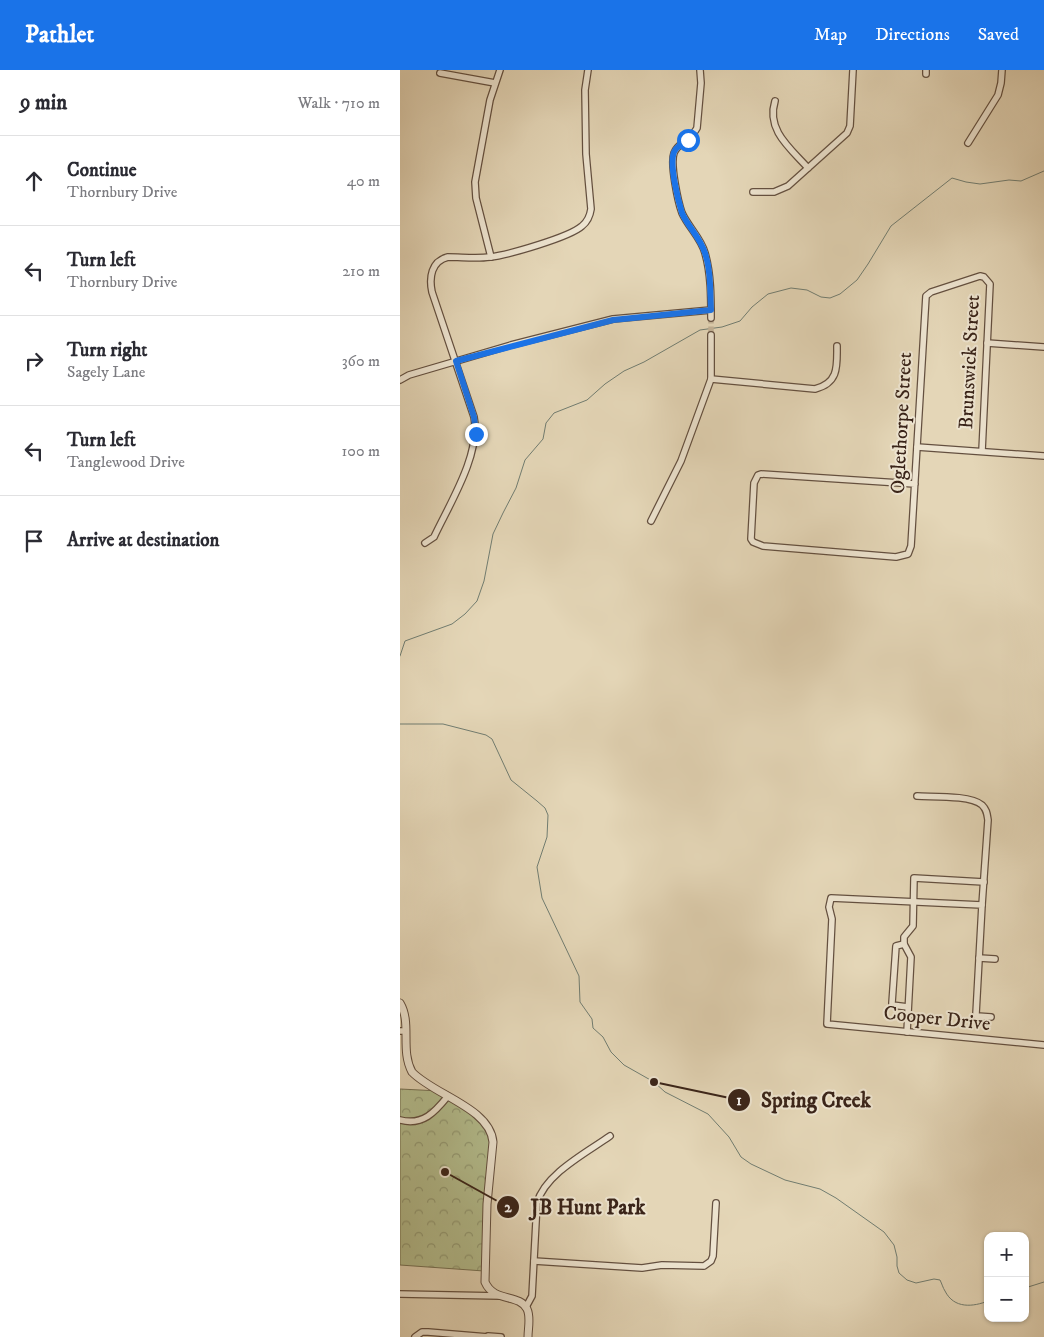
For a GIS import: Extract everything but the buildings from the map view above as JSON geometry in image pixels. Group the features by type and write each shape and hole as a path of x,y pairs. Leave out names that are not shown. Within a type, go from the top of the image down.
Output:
{"street":[{"path":"491,257 476,198 476,182 488,111 500,70"},
{"path":"425,543 434,537 467,466 475,442 476,425 432,292 433,270 439,260 448,257 491,257 533,246 573,232 582,227 587,221 591,209 586,154 585,90 588,70"},
{"path":"700,70 701,83 697,128 694,135 676,148 672,162 678,200 683,214 701,243 705,254 709,272 711,318"},
{"path":"754,192 774,192 783,189 849,130 853,70"},
{"path":"968,143 998,95 1002,70"},
{"path":"440,73 495,83"},
{"path":"775,101 772,110 776,130 808,168"},
{"name":"Brunswick Street","path":"927,293 980,276 984,277 990,284 982,451"},
{"name":"Oglethorpe Street","path":"915,484 758,475 754,483 751,534 753,542 763,546 896,557 908,554 911,546 915,484 926,300 927,293"},
{"path":"400,380 409,375 456,361 613,320 711,310"},
{"path":"651,521 681,461 711,379 711,335"},
{"path":"987,343 1044,347"},
{"path":"711,379 815,389 822,387 833,378 836,370 837,346"},
{"path":"917,448 1044,456"},
{"path":"916,796 968,799 982,805 987,811 976,1014 977,1016 991,1017"},
{"path":"907,1032 911,957 904,944 906,933 913,926 914,878 984,882"},
{"name":"Cooper Drive","path":"914,902 830,898 829,907 832,919 827,1024 1044,1045"},
{"path":"914,902 982,905"},
{"path":"904,944 896,946 892,1005 908,1007"},
{"path":"979,958 995,959"},
{"path":"400,1003 403,1008 401,1032 403,1055 407,1065 418,1077 479,1117 492,1133 493,1142 486,1204 484,1274 488,1289 500,1296"},
{"path":"400,1120 405,1122 420,1120 433,1114 448,1096"},
{"path":"526,1307 532,1296 537,1203 543,1188 562,1170 610,1136"},
{"path":"534,1261 642,1268 662,1265 704,1266 713,1256 716,1203"},
{"path":"400,1294 500,1296 516,1300 526,1307 528,1314 528,1337"},
{"path":"415,1337 417,1334 425,1332 502,1337"}],"green space":[{"path":"400,1089 440,1091 479,1117 492,1133 484,1271 400,1265"}],"waterway":[{"path":"400,656 405,641 452,624 477,601 484,581 493,534 516,488 525,460 543,439 546,423 554,413 587,400 624,371 644,362 700,330 722,327 740,321 752,307 768,294 791,288 807,290 821,297 830,298 840,294 857,280 891,226 952,178 980,184 1009,180 1021,181 1044,171"},
{"path":"400,724 443,724 486,735 492,739 511,780 545,808 548,815 547,837 537,867 542,898 579,976 580,1002 592,1019 593,1028 603,1037 611,1052 624,1065 654,1082 665,1092 708,1114 729,1137 741,1157 751,1164 785,1180 820,1189 884,1232 894,1245 899,1273 907,1280 916,1283 934,1279 940,1280 944,1290 953,1301 964,1305 984,1302"},
{"path":"1029,1287 1044,1282"}],"tunnel":[{"path":"711,318 711,335"}],"place":[{"name":"Spring Creek","path":"654,1082"},
{"name":"JB Hunt Park","path":"445,1172"}],"route":[{"path":"476,434 474,417 456,361 511,345 613,320 711,310 709,272 705,254 696,233 683,214 678,200 672,162 676,148 688,140"}]}
